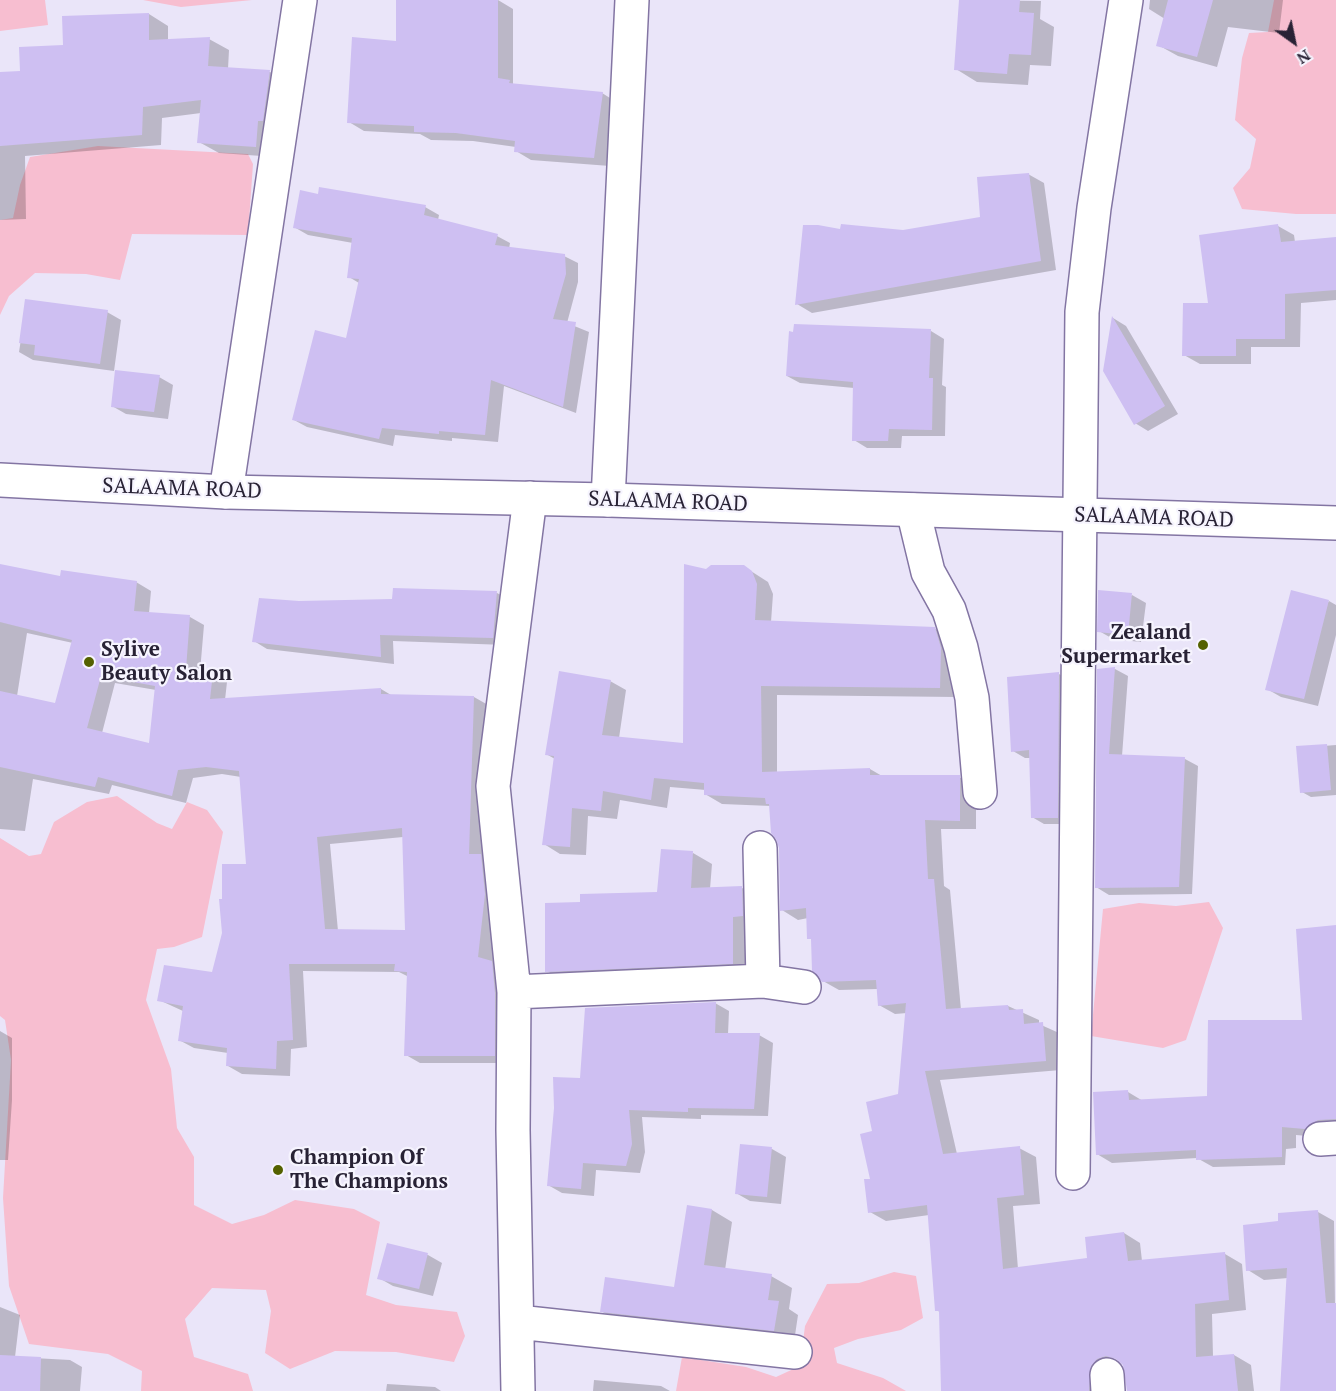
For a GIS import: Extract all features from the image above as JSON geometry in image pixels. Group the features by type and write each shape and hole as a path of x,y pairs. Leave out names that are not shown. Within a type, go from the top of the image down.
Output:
{"street":[{"path":"226,492 300,0"},
{"path":"608,500 632,0"},
{"path":"1073,1173 1074,893 1081,516 1082,312 1094,208 1126,0"},
{"name":"SALAAMA ROAD","path":"0,480 226,492 608,500 1336,523"},
{"path":"518,1391 513,1130 514,992 493,786 530,498"},
{"path":"913,510 928,572 949,610 961,648 972,698 980,792"},
{"path":"760,848 763,981"},
{"path":"514,992 763,981 804,987"},
{"path":"518,1322 795,1352"}],"shaded area":[{"path":"0,0 45,0 48,25 0,31"},
{"path":"143,0 252,0 181,7"},
{"path":"1274,0 1336,0 1336,214 1296,214 1242,209 1233,188 1250,168 1256,139 1235,120 1242,58 1249,33 1268,32"},
{"path":"98,146 248,154 253,164 248,235 132,234 120,280 86,274 35,273 9,296 0,315 0,220 13,218 20,185 30,157"},
{"path":"117,796 157,823 172,829 187,802 207,810 223,832 202,937 174,947 157,949 146,1000 171,1069 177,1128 194,1157 194,1205 232,1224 264,1215 295,1200 354,1209 380,1222 366,1295 396,1305 457,1312 465,1336 454,1362 396,1352 335,1351 290,1369 265,1353 271,1311 266,1290 212,1288 185,1319 194,1357 248,1374 253,1391 141,1391 142,1371 108,1354 29,1344 9,1286 3,1198 11,1060 5,1020 0,1016 0,838 29,856 41,854 54,822 87,802"},
{"path":"1209,902 1223,928 1186,1040 1163,1048 1091,1036 1103,909 1139,903 1176,906"},
{"path":"894,1272 916,1276 923,1318 901,1330 858,1339 834,1348 837,1363 883,1378 906,1391 676,1391 682,1357 746,1367 776,1377 800,1366 805,1326 827,1284 859,1283"}],"building":[{"path":"396,0 498,0 498,78 510,80 509,83 603,92 594,158 514,152 515,141 456,133 414,132 414,126 347,123 352,37 396,41"},
{"path":"959,0 1020,0 1019,12 1034,13 1031,55 1009,54 1007,74 954,70"},
{"path":"1168,0 1213,0 1197,57 1156,46"},
{"path":"149,13 149,40 210,37 208,66 270,70 263,121 258,121 256,147 197,143 201,100 143,107 142,135 0,146 0,72 20,71 19,47 63,45 62,16"},
{"path":"1029,173 1041,261 795,305 803,225 840,229 841,224 903,230 980,217 977,177"},
{"path":"319,187 426,205 424,215 498,234 495,245 565,254 566,274 553,319 576,322 563,407 491,380 485,435 439,431 439,434 382,428 379,439 292,420 315,330 346,338 359,279 347,278 352,238 293,228 300,190 318,194"},
{"path":"1278,224 1281,242 1336,237 1336,290 1285,294 1285,339 1236,339 1236,356 1182,356 1183,303 1208,303 1199,235"},
{"path":"25,299 108,310 100,364 34,355 35,345 19,343"},
{"path":"1112,316 1165,406 1134,425 1103,371"},
{"path":"794,324 931,329 929,378 933,378 932,430 889,429 888,441 852,441 853,382 786,376 789,331 793,332"},
{"path":"115,370 160,375 154,412 111,407"},
{"path":"0,564 60,576 61,570 137,581 134,611 190,615 186,669 213,672 210,699 381,688 381,694 474,696 469,854 481,854 485,894 478,957 492,961 495,993 495,1056 404,1056 407,972 394,971 395,964 289,964 293,1040 277,1041 276,1069 226,1066 227,1048 178,1041 183,1006 157,1001 164,965 212,972 222,933 219,899 222,899 222,864 246,864 239,771 206,767 178,770 172,796 98,777 95,787 0,767 0,691 55,703 72,640 0,622","holes":["101,676 155,686 149,743 87,728","402,828 405,930 325,929 317,837"]},
{"path":"684,564 706,569 711,565 744,565 752,571 757,584 755,620 935,627 941,648 940,688 761,686 762,772 870,768 870,775 960,775 960,821 925,820 928,879 934,879 946,1009 1008,1005 1009,1010 1023,1009 1024,1024 1043,1022 1046,1061 925,1071 943,1154 1020,1146 1024,1195 997,1198 1003,1269 1087,1258 1085,1237 1124,1232 1128,1261 1225,1252 1229,1300 1195,1304 1196,1357 1234,1354 1238,1391 1127,1391 1123,1365 1116,1359 1106,1356 1097,1359 1091,1366 1089,1391 941,1391 939,1311 935,1311 927,1205 868,1213 864,1179 870,1179 860,1134 872,1131 866,1102 898,1094 906,1003 878,1006 876,980 822,982 812,971 811,939 807,939 806,908 780,911 779,848 771,833 769,804 766,804 765,798 704,795 704,783 654,778 651,800 603,791 601,811 572,808 570,847 542,845 554,756 545,755 559,671 611,680 602,735 683,743"},
{"path":"393,588 497,591 493,638 380,635 381,657 252,642 259,598 299,601 392,599"},
{"path":"1098,590 1132,593 1128,635 1097,632"},
{"path":"1291,590 1329,600 1304,699 1265,690"},
{"path":"1115,667 1109,754 1185,757 1179,887 1095,888 1097,669"},
{"path":"1059,672 1058,818 1031,818 1029,750 1011,752 1007,677"},
{"path":"1327,744 1331,790 1300,793 1296,746"},
{"path":"661,849 693,851 691,888 742,886 743,916 733,917 733,964 545,972 545,903 580,902 580,894 657,892"},
{"path":"1336,925 1336,1119 1318,1120 1305,1129 1282,1127 1282,1157 1196,1160 1196,1150 1096,1155 1093,1092 1128,1090 1129,1100 1207,1096 1208,1020 1302,1020 1296,929"},
{"path":"716,1002 715,1033 760,1033 754,1109 688,1108 688,1112 629,1110 632,1144 626,1166 583,1163 581,1189 547,1186 554,1108 553,1077 580,1078 585,1008"},
{"path":"740,1144 772,1147 767,1197 735,1194"},
{"path":"687,1205 712,1209 704,1265 772,1274 768,1300 779,1301 774,1331 600,1312 605,1277 674,1287"},
{"path":"1318,1210 1326,1303 1336,1303 1336,1391 1280,1391 1287,1268 1246,1271 1243,1225 1278,1221 1278,1213"},
{"path":"387,1243 428,1253 419,1289 377,1279"},
{"path":"0,1355 41,1357 40,1391 0,1391"}],"place":[{"name":"Zealand Supermarket","path":"1203,645"},
{"name":"Sylive Beauty Salon","path":"89,662"},
{"name":"Champion Of The Champions","path":"278,1170"}]}
